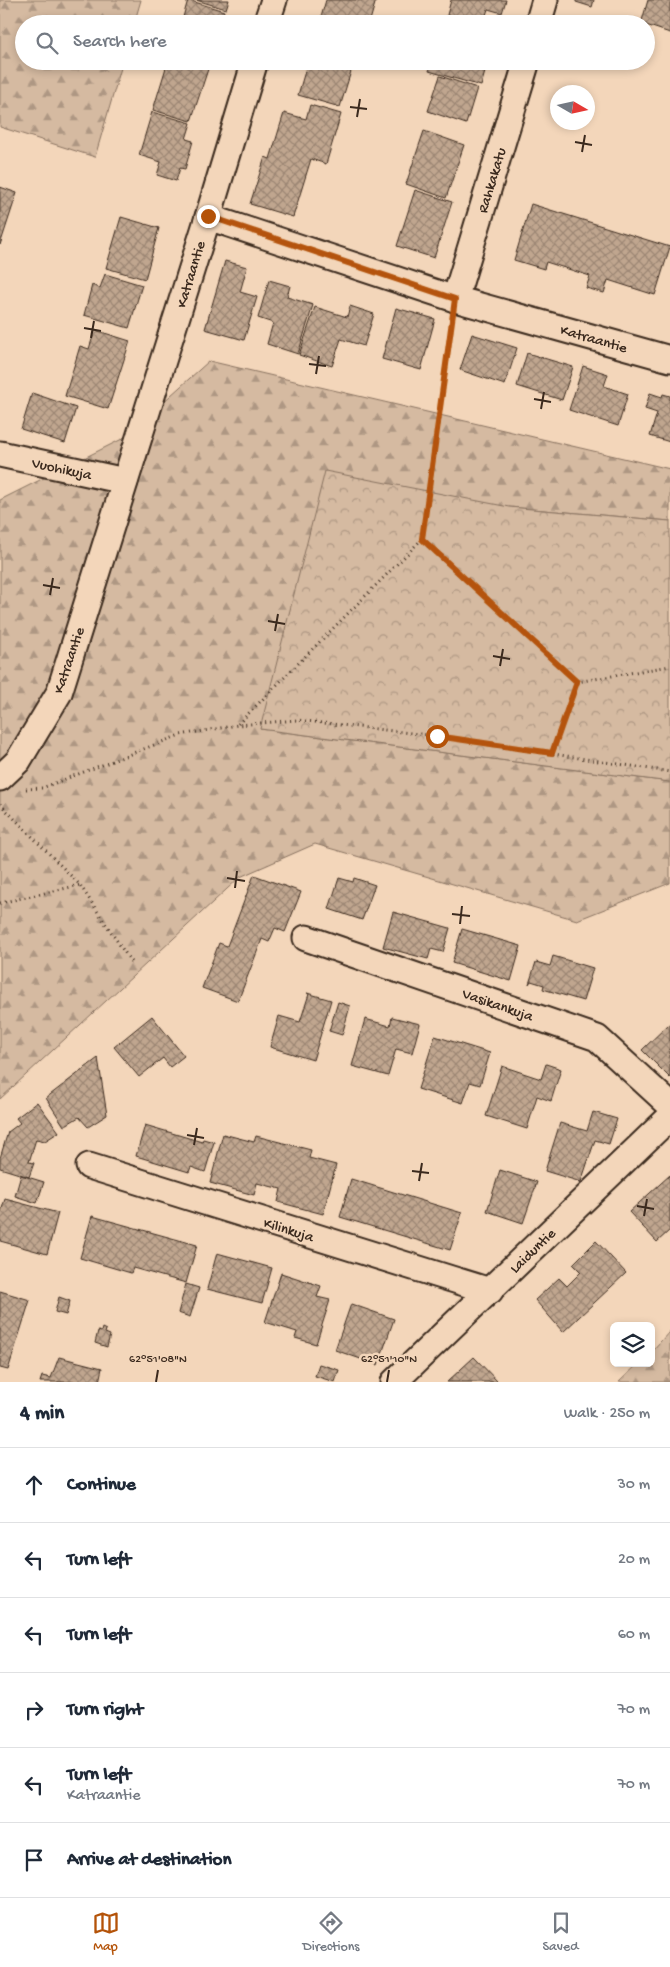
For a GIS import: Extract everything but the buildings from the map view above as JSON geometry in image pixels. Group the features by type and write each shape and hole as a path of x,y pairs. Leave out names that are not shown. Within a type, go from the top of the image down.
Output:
{"street":[{"path":"269,15 274,0"},
{"path":"541,15 545,0"},
{"path":"208,216 252,70"},
{"name":"Rahkakatu","path":"455,299 524,70"},
{"name":"Katraantie","path":"8,784 18,761 59,693 208,216 455,299 670,359"},
{"name":"Vuohikuja","path":"0,454 125,481"},
{"name":"Vasikankuja","path":"306,938 596,1038 670,1105"},
{"name":"Laiduntie","path":"394,1382 670,1116"},
{"name":"Kilinkuja","path":"89,1166 490,1291"}],"path":[{"path":"238,725 422,539 455,299"},
{"path":"422,539 577,682"},
{"path":"577,682 670,666"},
{"path":"552,753 577,682"},
{"path":"8,784 42,788 180,734 238,725 297,720 437,736 670,772"},
{"path":"0,804 80,885 133,964"},
{"path":"0,904 80,885"}],"green space":[{"path":"0,0 141,0 137,15 15,15 15,70 120,70 95,157 0,127"},
{"path":"209,361 670,469 670,521 509,507 260,729 670,782 670,883 577,920 315,844 240,877 0,1099 0,500 122,439"},
{"path":"325,471 509,507 670,521 670,782 260,729"},
{"path":"670,1331 670,1382 619,1382 635,1367 655,1367 655,1348"}],"route":[{"path":"208,216 455,299 422,539 577,682 552,753 437,736"}]}
